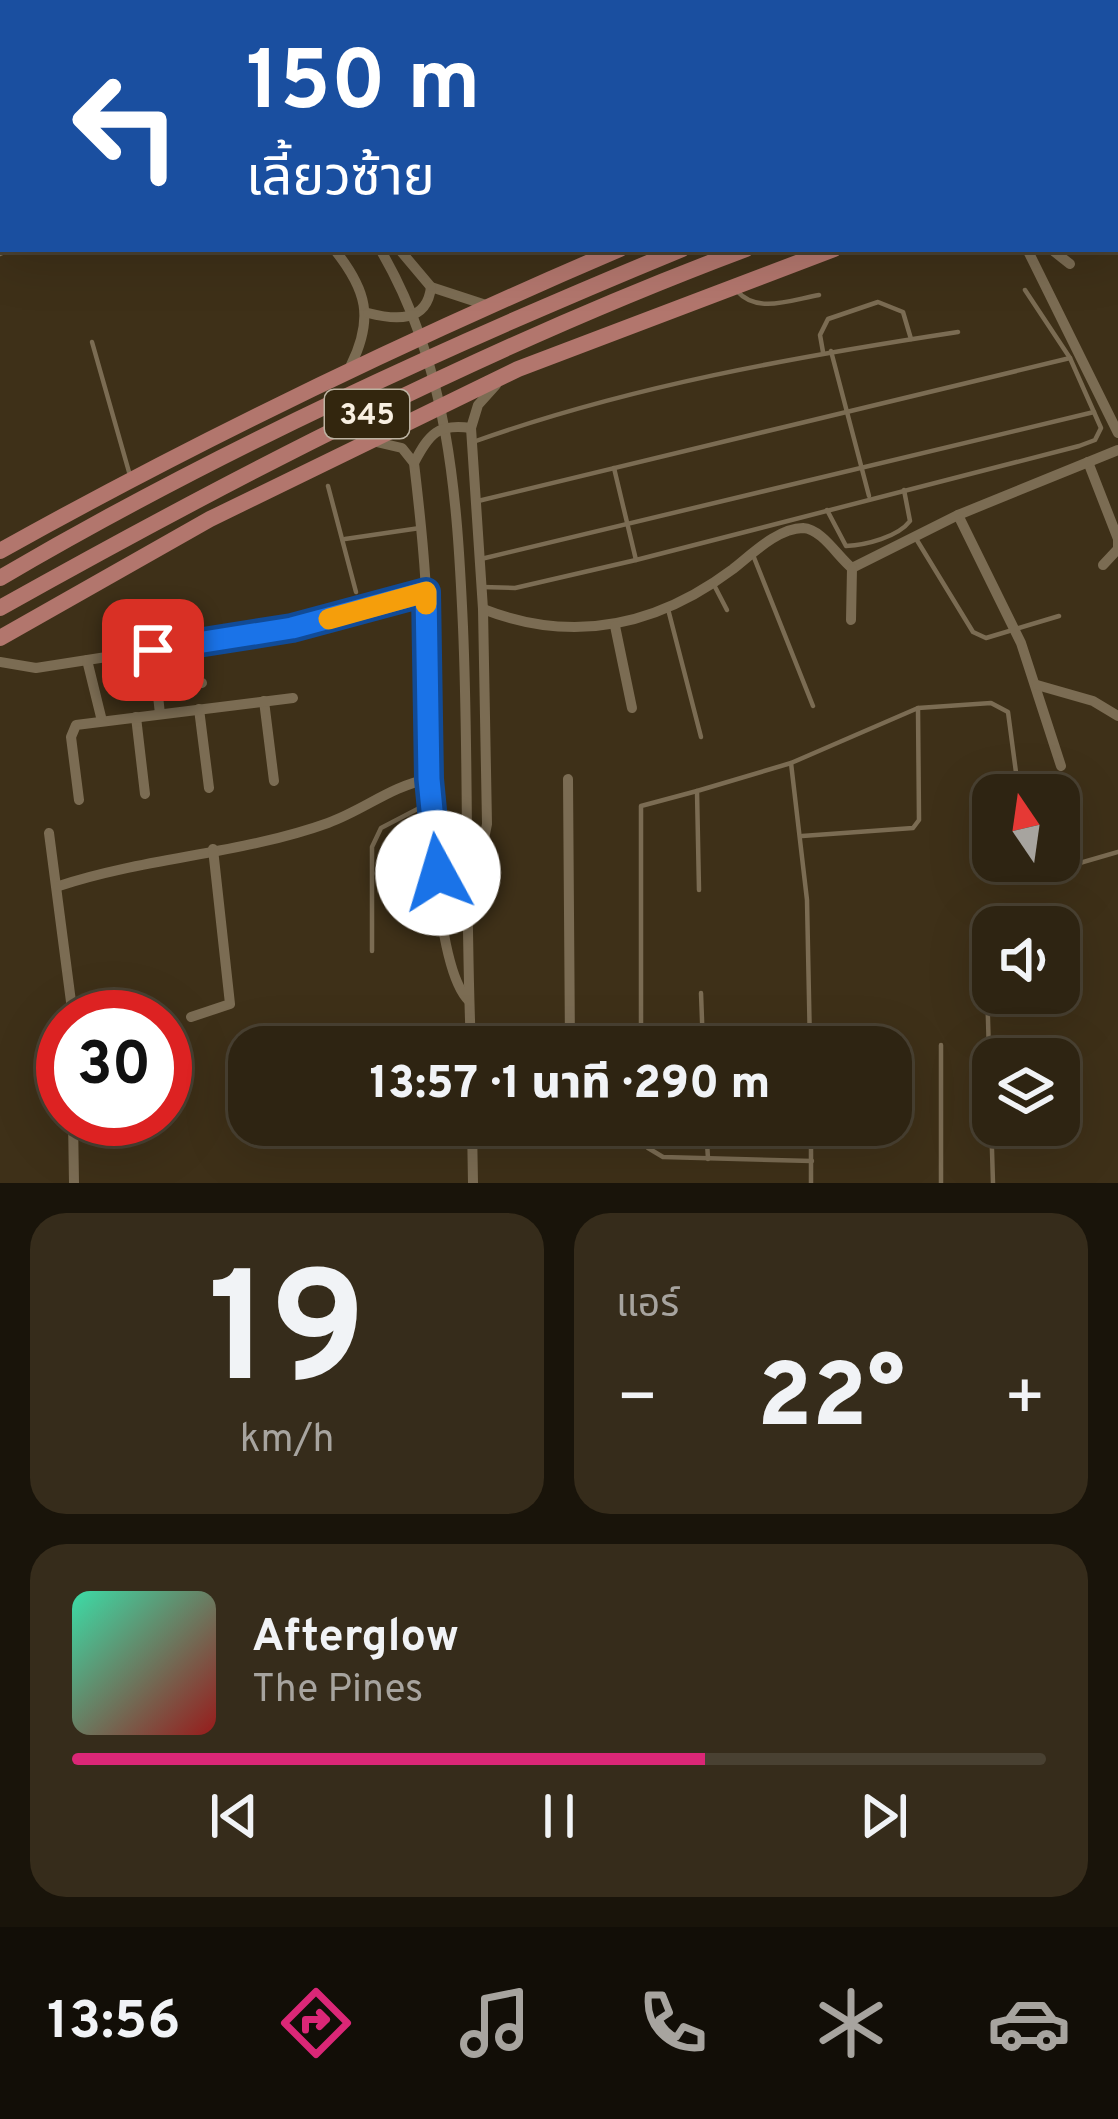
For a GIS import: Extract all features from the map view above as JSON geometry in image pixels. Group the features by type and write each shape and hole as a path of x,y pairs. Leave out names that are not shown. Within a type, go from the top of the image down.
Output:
{"main road":[{"path":"0,551 350,365 613,252"},
{"path":"537,284 673,252"},
{"name":"345","path":"0,578 184,475 347,396 676,252"},
{"name":"345","path":"1,608 198,498 358,418 738,252"},
{"path":"0,638 368,441 518,369 826,252"},
{"path":"564,348 688,271"},
{"path":"1,608 70,597"}],"street":[{"path":"336,252 360,286 368,313 350,365"},
{"path":"381,252 424,340 454,464 469,770 466,924 470,1026"},
{"path":"401,252 430,287 487,305"},
{"path":"1028,252 1118,433"},
{"path":"1055,252 1070,264"},
{"path":"368,313 407,318 424,308 430,287"},
{"path":"466,924 482,870 487,824 483,609 472,435 488,391 518,369"},
{"path":"414,463 436,429 448,424 472,435"},
{"path":"368,441 402,448 414,463 426,592 431,802 452,979 469,1000"},
{"path":"852,568 958,515 1118,451"},
{"path":"1088,462 1118,539 1118,549 1103,565"},
{"path":"958,515 1014,630 1061,766"},
{"path":"483,609 540,627 615,626 668,608 801,528 814,530 852,568 851,620"},
{"path":"0,662 36,668 292,628 426,592"},
{"path":"615,626 632,708"},
{"path":"153,650 160,714"},
{"path":"87,660 102,721"},
{"path":"157,688 202,683"},
{"path":"1036,685 1093,700 1118,716"},
{"path":"79,800 71,736 76,725 293,698"},
{"path":"264,701 274,781"},
{"path":"199,709 209,788"},
{"path":"136,717 145,794"},
{"path":"59,886 124,865 329,822 401,784 429,779"},
{"path":"568,779 570,1026"},
{"path":"49,833 70,990"},
{"path":"192,1017 230,1004 213,849"},
{"path":"74,1146 74,1183"},
{"path":"472,1146 473,1183"}],"lane":[{"path":"734,286 740,296 765,304 818,295"},
{"path":"482,586 515,588 636,560 1079,446 1100,435 1070,358 1024,290"},
{"path":"869,498 847,412 820,335 828,319 878,302 903,312 911,339"},
{"path":"472,435 827,352 958,332"},
{"path":"92,342 131,478"},
{"path":"478,501 1070,358"},
{"path":"481,559 1094,412"},
{"path":"614,468 636,560"},
{"path":"328,486 356,592"},
{"path":"827,510 846,546 868,543 904,529 910,521 904,490"},
{"path":"345,539 421,528"},
{"path":"916,537 974,632 986,638 1059,616"},
{"path":"753,554 813,706"},
{"path":"713,583 727,610"},
{"path":"668,608 701,737"},
{"path":"641,1026 641,806 791,763 918,708 991,703 1008,712 1016,774"},
{"path":"802,836 913,829 920,820 918,708"},
{"path":"791,763 802,836 809,1026"},
{"path":"697,791 698,890"},
{"path":"372,951 372,847 381,827 431,802"},
{"path":"1080,863 1118,852"},
{"path":"701,993 702,1026"},
{"path":"987,1014 992,1183"},
{"path":"941,1045 941,1183"},
{"path":"648,1146 663,1157 812,1161"},
{"path":"707,1146 708,1159"},
{"path":"811,1183 812,1146"}],"slow traffic":[{"path":"329,619 426,592 426,604"}],"route":[{"path":"153,650 292,628 426,592 429,779 438,873"}]}
